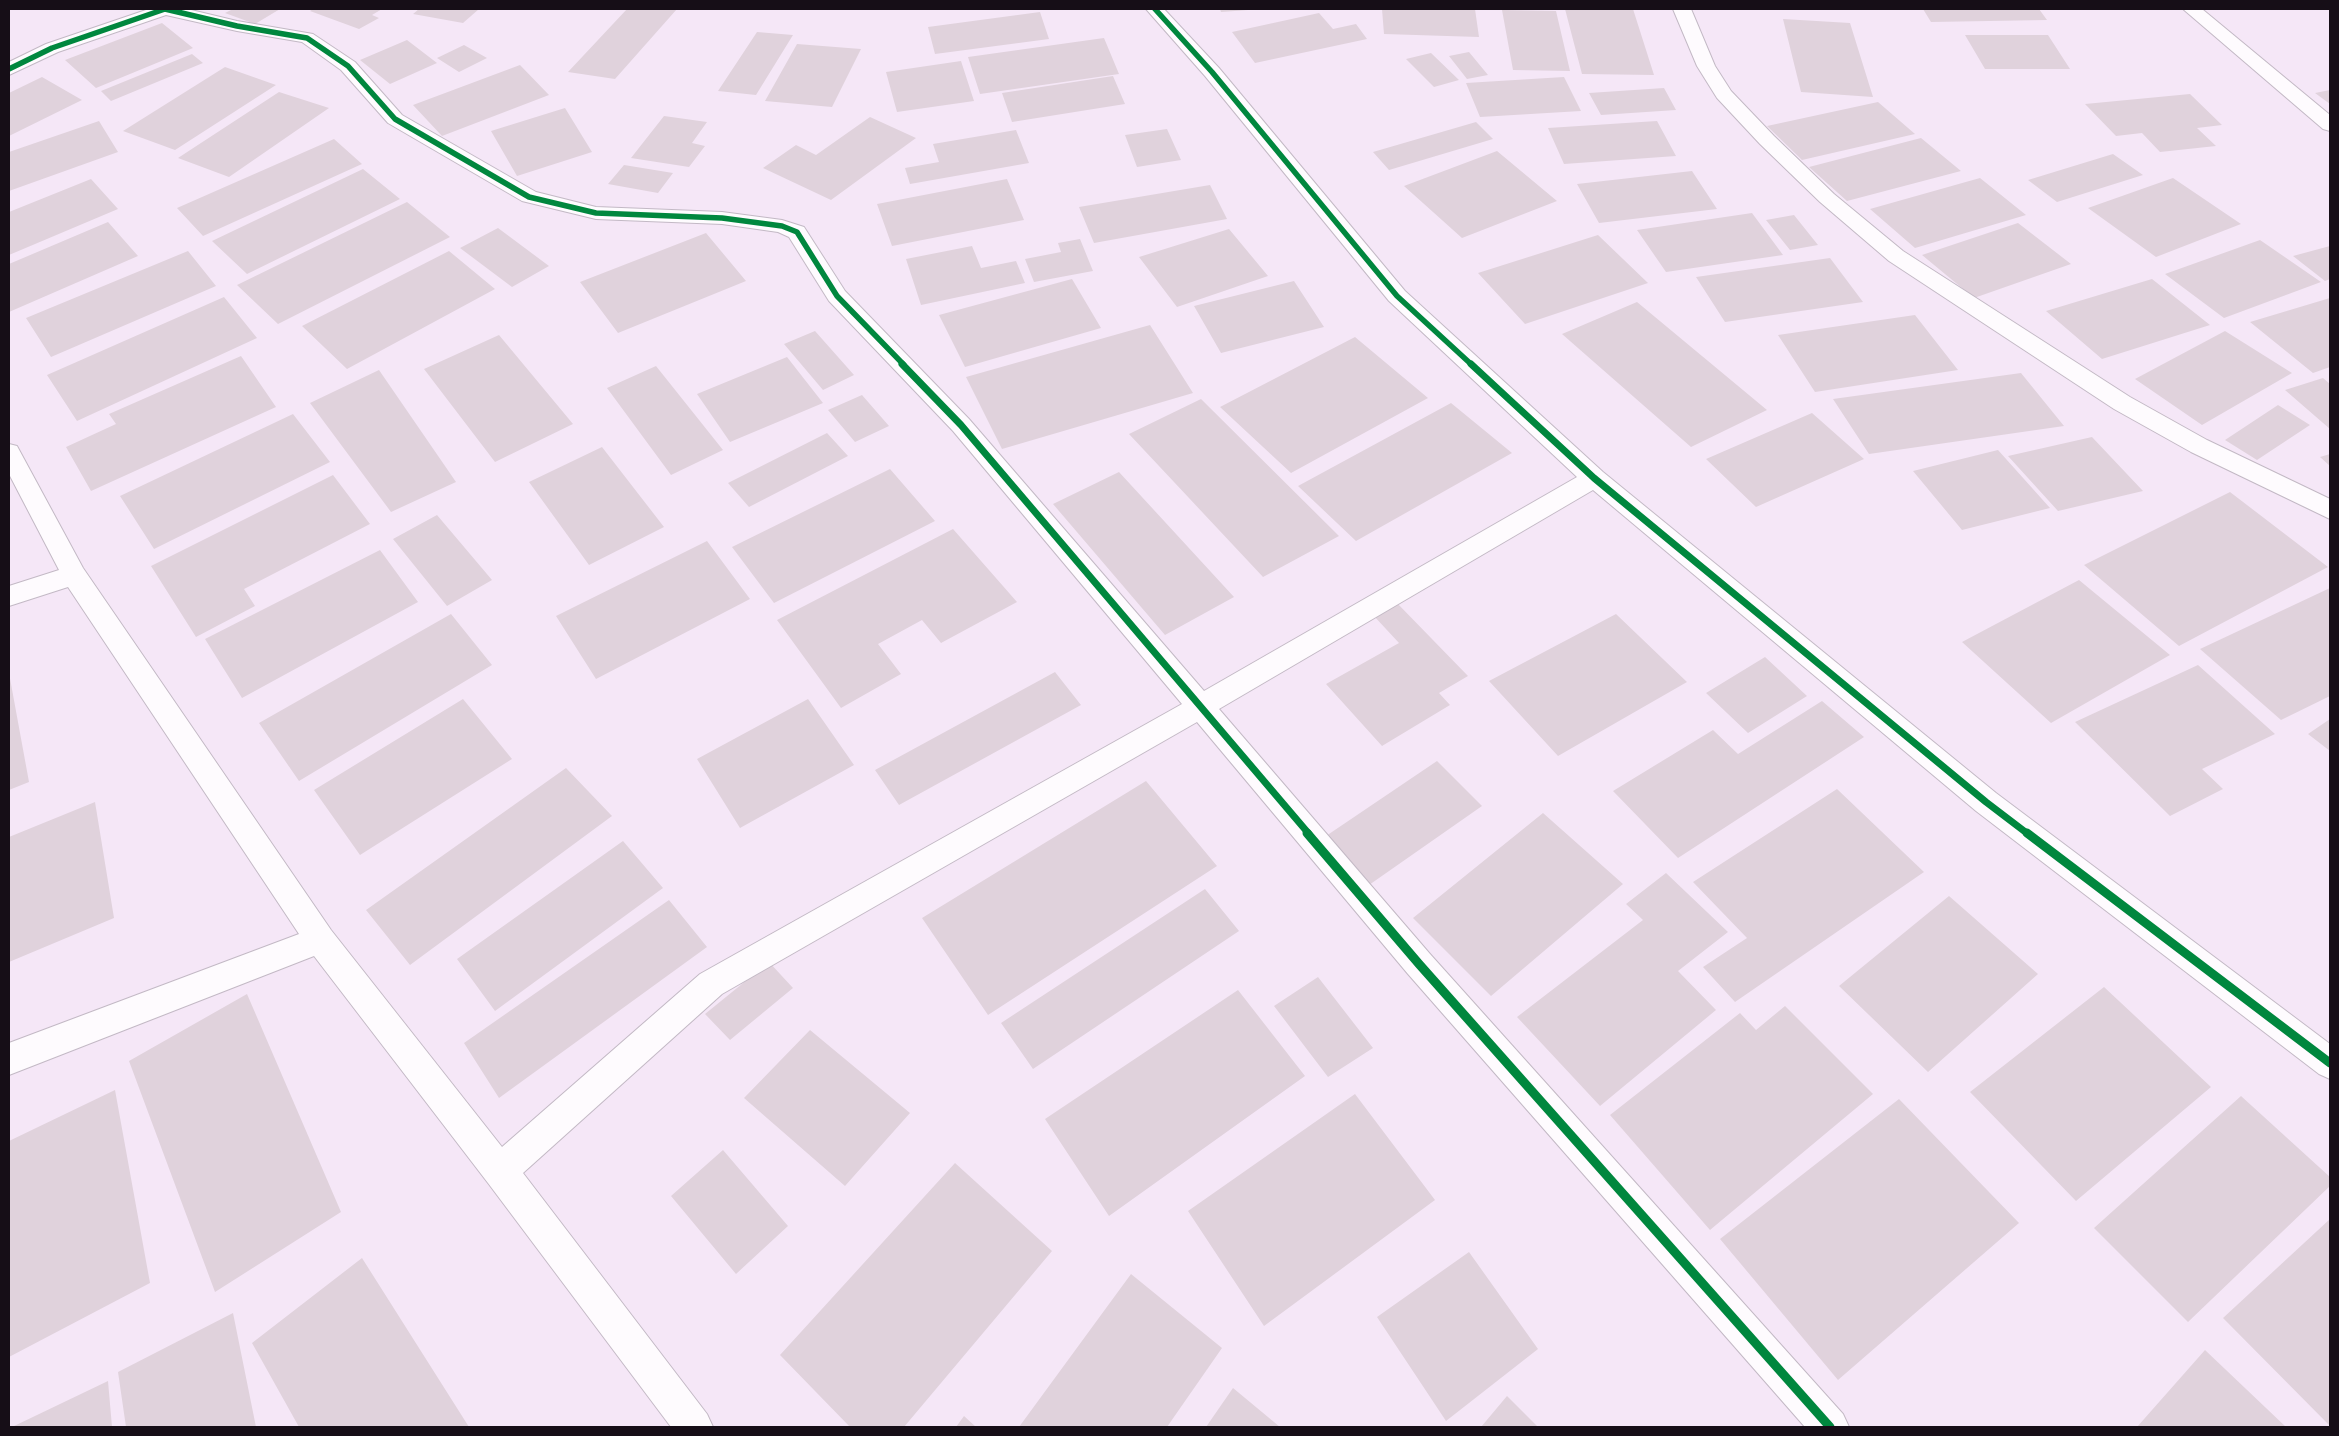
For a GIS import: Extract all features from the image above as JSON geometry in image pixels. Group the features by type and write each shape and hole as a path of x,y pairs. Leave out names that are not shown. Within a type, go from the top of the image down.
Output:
{"street":[{"path":"9,69 52,48 166,9 237,26 307,38 348,66 395,119 529,197 596,213 722,218 782,226 797,232 837,296 961,424 1419,964 1830,1427"},
{"path":"1155,9 1212,72 1397,296 1594,478 1986,802 2330,1063"},
{"path":"1682,9 1706,66 1724,94 1767,140 1827,198 1896,256 2122,403 2199,446 2330,510"},
{"path":"2192,9 2330,125"},
{"path":"9,452 74,575 320,940 500,1171 694,1427"},
{"path":"500,1171 711,984 1202,706 1594,478"},
{"path":"9,596 74,575"},
{"path":"9,1059 320,940"}],"building":[{"path":"233,9 280,9 255,24 225,13"},
{"path":"313,9 382,9 372,15 379,18 359,29 310,11"},
{"path":"419,9 479,9 463,23 413,14"},
{"path":"627,9 677,9 615,79 568,72"},
{"path":"1220,9 1248,9 1248,10 1221,12"},
{"path":"1382,9 1475,9 1479,37 1384,34"},
{"path":"1565,9 1633,9 1654,75 1582,74"},
{"path":"1923,9 2039,9 2047,20 1931,22"},
{"path":"1502,10 1556,11 1570,71 1513,70"},
{"path":"1040,12 1049,39 935,54 928,27"},
{"path":"1319,13 1333,29 1356,24 1367,39 1255,63 1232,32"},
{"path":"1783,19 1850,23 1873,97 1801,92"},
{"path":"162,23 193,48 96,88 65,60"},
{"path":"757,32 793,35 756,95 718,91"},
{"path":"1965,35 2048,35 2070,69 1985,69"},
{"path":"1104,38 1119,74 980,94 968,57"},
{"path":"407,40 437,63 390,84 360,60"},
{"path":"797,44 861,49 832,107 765,101"},
{"path":"464,45 487,58 459,72 437,58"},
{"path":"1469,52 1488,75 1467,79 1449,56"},
{"path":"1431,53 1459,80 1434,87 1406,59"},
{"path":"192,54 203,63 111,101 101,91"},
{"path":"961,61 974,101 897,112 886,72"},
{"path":"520,65 549,95 442,136 413,105"},
{"path":"225,67 276,85 175,150 123,131"},
{"path":"1113,76 1125,104 1012,122 1002,93"},
{"path":"42,77 82,100 9,136 9,93"},
{"path":"1564,77 1581,111 1480,117 1466,83"},
{"path":"1664,88 1676,110 1601,115 1589,93"},
{"path":"2330,90 2330,104 2315,93"},
{"path":"279,92 329,108 229,177 178,158"},
{"path":"2190,94 2222,125 2197,128 2216,146 2160,152 2142,133 2116,136 2085,104"},
{"path":"1878,102 1915,134 1802,160 1767,126"},
{"path":"565,108 592,152 517,176 491,131"},
{"path":"664,116 707,122 692,143 705,146 689,167 631,158"},
{"path":"870,117 916,138 831,200 763,168 796,145 816,155"},
{"path":"99,121 118,152 9,191 9,152"},
{"path":"1657,121 1676,156 1564,164 1548,128"},
{"path":"1476,122 1493,139 1389,170 1373,152"},
{"path":"1167,129 1181,160 1137,167 1125,135"},
{"path":"1016,130 1029,163 910,184 905,168 939,162 933,144"},
{"path":"1921,138 1961,171 1847,201 1809,167"},
{"path":"334,139 362,164 203,236 177,208"},
{"path":"1497,151 1557,201 1462,238 1404,186"},
{"path":"2113,154 2143,175 2057,202 2028,180"},
{"path":"624,165 673,173 658,193 608,184"},
{"path":"363,169 400,199 247,274 212,241"},
{"path":"1692,171 1717,209 1599,223 1577,184"},
{"path":"1980,178 2026,215 1915,248 1870,209"},
{"path":"2173,178 2241,224 2156,257 2088,208"},
{"path":"91,179 118,209 9,255 9,212"},
{"path":"1007,179 1024,220 892,246 877,204"},
{"path":"1210,185 1227,219 1094,243 1079,207"},
{"path":"407,202 450,237 278,324 237,285"},
{"path":"1752,213 1783,255 1666,272 1637,230"},
{"path":"1794,215 1818,245 1790,250 1766,220"},
{"path":"108,222 138,256 9,312 9,264"},
{"path":"2018,223 2071,264 1974,298 1922,255"},
{"path":"498,228 549,266 512,287 460,248"},
{"path":"1229,229 1268,276 1177,307 1139,257"},
{"path":"706,233 746,281 618,333 580,282"},
{"path":"1598,235 1648,283 1525,324 1478,273"},
{"path":"1080,239 1093,271 1034,282 1025,259 1061,252 1058,243"},
{"path":"2260,240 2321,282 2224,318 2165,274"},
{"path":"972,246 981,268 1016,261 1025,283 921,305 906,259"},
{"path":"2330,246 2330,279 2325,281 2293,256"},
{"path":"188,251 216,286 51,357 26,318"},
{"path":"449,251 495,289 347,369 302,326"},
{"path":"1830,258 1863,302 1725,322 1696,277"},
{"path":"1072,279 1101,328 965,367 939,315"},
{"path":"2152,279 2210,325 2102,359 2046,311"},
{"path":"1294,281 1324,327 1221,353 1194,306"},
{"path":"224,297 257,338 77,421 47,375"},
{"path":"2330,298 2330,367 2313,373 2250,322"},
{"path":"1637,302 1767,410 1691,447 1562,334"},
{"path":"1915,315 1958,370 1815,392 1778,335"},
{"path":"1150,325 1193,393 1002,449 966,377"},
{"path":"815,331 854,375 823,390 784,344"},
{"path":"2225,331 2292,373 2202,425 2135,379"},
{"path":"499,335 573,424 495,462 424,369"},
{"path":"1355,337 1428,398 1291,473 1220,407"},
{"path":"241,356 276,407 91,491 66,447 116,424 109,414"},
{"path":"787,357 823,403 730,442 697,394"},
{"path":"656,366 723,450 671,475 607,388"},
{"path":"379,370 456,482 391,512 310,403"},
{"path":"2021,373 2064,426 1869,454 1833,399"},
{"path":"2323,378 2330,384 2330,429 2285,390"},
{"path":"862,395 889,426 855,442 828,410"},
{"path":"1201,399 1339,536 1263,577 1129,434"},
{"path":"1451,403 1512,453 1356,541 1298,486"},
{"path":"2278,405 2310,425 2257,460 2225,440"},
{"path":"1812,413 1864,459 1756,507 1706,459"},
{"path":"293,414 330,462 154,549 120,496"},
{"path":"827,433 848,456 749,507 728,483"},
{"path":"2092,437 2143,491 2058,511 2008,456"},
{"path":"602,447 664,527 589,565 529,482"},
{"path":"1998,450 2050,508 1962,530 1913,471"},
{"path":"2330,454 2330,466 2320,457"},
{"path":"890,469 935,521 774,603 732,547"},
{"path":"1119,472 1234,597 1165,635 1053,504"},
{"path":"333,475 370,524 244,589 255,606 196,637 151,566"},
{"path":"2230,492 2328,567 2179,646 2084,565"},
{"path":"437,515 492,580 447,606 393,539"},
{"path":"953,529 1017,602 941,643 922,620 878,644 901,674 841,708 777,620"},
{"path":"707,541 750,599 596,679 556,616"},
{"path":"380,550 418,602 242,698 205,639"},
{"path":"2079,580 2170,655 2051,723 1962,642"},
{"path":"2330,588 2330,696 2281,720 2200,649"},
{"path":"1396,602 1468,676 1439,693 1450,705 1382,746 1326,684 1399,643 1373,615"},
{"path":"451,614 492,665 299,781 259,723"},
{"path":"1616,614 1687,682 1558,756 1489,681"},
{"path":"1765,657 1807,696 1748,733 1706,693"},
{"path":"2198,665 2275,734 2202,769 2223,789 2170,816 2075,722"},
{"path":"1055,672 1081,705 899,805 875,770"},
{"path":"9,673 29,782 9,790"},
{"path":"463,699 512,759 360,855 314,790"},
{"path":"808,699 854,765 740,828 697,759"},
{"path":"1822,701 1864,737 1678,858 1613,791 1713,730 1738,754"},
{"path":"2330,719 2330,751 2308,734"},
{"path":"1437,761 1482,806 1369,885 1326,836"},
{"path":"566,768 612,816 410,965 366,910"},
{"path":"1146,781 1217,866 988,1015 922,918"},
{"path":"1837,789 1924,872 1735,1002 1703,967 1747,938 1693,882"},
{"path":"95,802 114,918 9,962 9,837"},
{"path":"1543,813 1623,884 1491,996 1413,918"},
{"path":"623,841 663,888 495,1011 457,959"},
{"path":"1666,873 1728,932 1678,971 1716,1010 1600,1106 1517,1017 1643,920 1626,904"},
{"path":"1205,889 1239,931 1033,1069 1001,1023"},
{"path":"1949,896 2038,974 1928,1072 1839,986"},
{"path":"669,900 707,947 499,1098 464,1043"},
{"path":"769,962 793,988 730,1040 705,1014"},
{"path":"1318,977 1373,1048 1328,1077 1274,1006"},
{"path":"2104,987 2211,1087 2076,1201 1970,1092"},
{"path":"1238,990 1305,1076 1109,1216 1045,1119"},
{"path":"247,994 341,1212 215,1292 129,1061"},
{"path":"1785,1006 1873,1094 1710,1230 1610,1115 1740,1013 1756,1030"},
{"path":"810,1030 910,1113 845,1186 744,1098"},
{"path":"115,1090 150,1283 9,1357 9,1141"},
{"path":"1355,1094 1435,1200 1264,1326 1188,1211"},
{"path":"2241,1096 2330,1177 2330,1186 2188,1322 2094,1228"},
{"path":"1899,1099 2019,1223 1838,1380 1720,1239"},
{"path":"723,1150 788,1226 736,1274 671,1196"},
{"path":"955,1163 1052,1251 904,1427 850,1427 780,1355"},
{"path":"2330,1219 2330,1426 2223,1318"},
{"path":"1469,1252 1538,1349 1446,1421 1377,1317"},
{"path":"362,1258 469,1427 299,1427 252,1343"},
{"path":"1131,1274 1222,1348 1167,1427 1019,1427"},
{"path":"233,1313 256,1427 126,1427 118,1372"},
{"path":"2205,1350 2286,1427 2137,1427"},
{"path":"108,1381 112,1427 12,1427"},
{"path":"1233,1388 1280,1427 1206,1427"},
{"path":"1507,1396 1538,1427 1481,1427"},
{"path":"964,1416 976,1427 956,1427"}],"cycle path":[{"path":"9,69 52,48 165,9 237,26 307,38 348,66 395,119 529,197 596,213 722,218 782,226 797,232 837,296 961,425 1419,964 1830,1427"},
{"path":"1155,9 1212,72 1397,296 1594,478 1986,802 2330,1063"}]}
